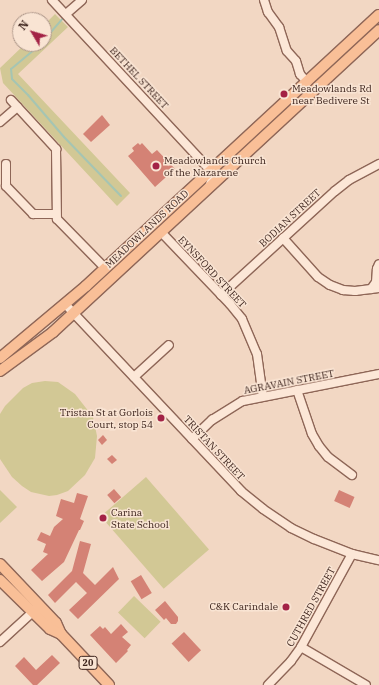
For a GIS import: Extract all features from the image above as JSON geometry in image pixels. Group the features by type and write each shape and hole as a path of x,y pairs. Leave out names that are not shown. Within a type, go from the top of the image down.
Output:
{"main road":[{"name":"MEADOWLANDS ROAD","path":"0,358 65,304 307,82 377,23"},
{"name":"MEADOWLANDS ROAD","path":"0,371 42,341 161,232 267,134 377,23"},
{"name":"20","path":"0,564 37,609 50,629 61,634 109,685"},
{"name":"20","path":"0,580 37,609"}],"street":[{"name":"BETHEL STREET","path":"52,0 210,170"},
{"path":"66,15 82,0"},
{"path":"264,0 268,12 279,27 287,51 296,61 300,74 307,82"},
{"path":"11,100 56,149 57,219 105,268"},
{"path":"0,122 17,107"},
{"path":"209,187 212,178 210,170 220,171 248,146 267,134"},
{"path":"6,164 6,186 33,214 56,214"},
{"name":"BODIAN STREET","path":"221,295 335,191 349,180 379,164"},
{"name":"EYNSFORD STREET","path":"161,232 242,319 257,354 263,397"},
{"path":"283,238 318,277 330,285 343,290 355,291 375,288 379,264"},
{"name":"TRISTAN STREET","path":"65,304 241,491 263,510 291,528 314,539 352,554 379,560"},
{"path":"134,377 168,345"},
{"name":"AGRAVAIN STREET","path":"192,439 212,420 228,408 243,401 379,374"},
{"path":"297,390 312,434 319,446 328,457 352,475"},
{"name":"CUTHRED STREET","path":"268,685 292,661 352,554"},
{"path":"0,642 37,609"},
{"path":"300,647 366,685"}],"shaded area":[{"path":"55,14 68,27 52,42 52,17"},
{"path":"17,52 41,52 18,74 130,193 117,206 3,83 0,68"},
{"path":"45,381 58,382 75,394 93,417 97,436 95,458 85,475 68,491 49,496 31,492 22,486 12,477 0,459 0,414 5,406 23,388 32,383"},
{"path":"146,477 209,549 164,589 101,516"},
{"path":"0,490 17,507 0,523"},
{"path":"134,596 161,622 145,638 118,613"}],"building":[{"path":"102,115 110,125 91,142 83,134"},
{"name":"Meadowlands Church of the Nazarene","path":"138,143 140,145 142,143 152,154 157,150 175,169 155,187 128,156 134,151 132,148"},
{"path":"103,435 107,440 102,445 98,440"},
{"path":"112,455 117,460 112,464 107,459"},
{"path":"114,489 121,497 114,503 107,495"},
{"path":"339,490 355,497 350,508 334,501"},
{"path":"77,493 88,496 80,519 84,521 64,562 42,581 31,570 48,554 43,552 46,544 37,540 41,532 50,536 54,527 63,519 56,516 61,499 74,503"},
{"path":"80,541 91,544 83,573 95,585 113,567 119,579 78,619 69,610 87,593 76,582 55,603 48,595 72,571"},
{"path":"141,575 152,593 142,599 131,581"},
{"path":"165,601 178,617 176,624 171,624 166,618 164,620 155,610"},
{"path":"121,624 128,632 122,637 131,645 127,650 128,651 116,663 90,635 100,626 103,629 105,627 111,634"},
{"path":"184,632 201,650 189,662 172,644"},
{"path":"52,655 60,663 37,685 33,685 15,666 24,657 36,670"}],"waterway":[{"path":"52,31 64,17"},
{"path":"31,52 11,69 12,79 28,95 64,137 121,196"}],"place":[{"name":"Meadowlands Rd near Bedivere St","path":"284,94"},
{"name":"Meadowlands Church of the Nazarene","path":"156,166"},
{"name":"Tristan St at Gorlois Court, stop 54","path":"161,418"},
{"name":"Carina State School","path":"103,518"},
{"name":"C&K Carindale","path":"286,607"}]}
